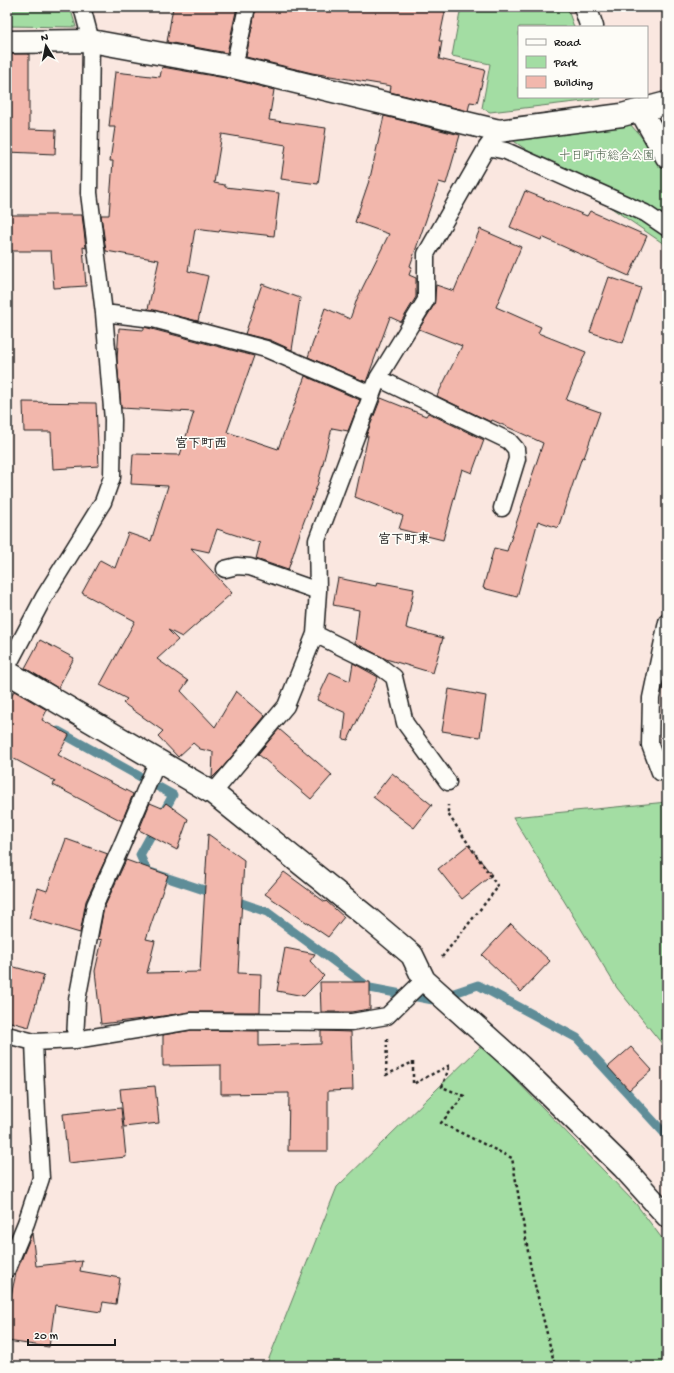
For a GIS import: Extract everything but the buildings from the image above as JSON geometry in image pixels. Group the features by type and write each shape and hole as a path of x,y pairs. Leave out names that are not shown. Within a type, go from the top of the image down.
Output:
{"street":[{"path":"585,7 592,26"},
{"path":"7,42 91,41 234,67 493,139 627,108 667,103"},
{"path":"627,108 665,152"},
{"path":"7,672 213,793 367,917 412,955 424,980 520,1066 623,1167 667,1216"}],"lane":[{"path":"7,667 44,597 103,502 112,477 113,420 104,313 89,193 91,41 82,7"},
{"path":"234,67 246,7"},
{"path":"213,793 286,706 315,634 318,591 317,540 378,378 426,300 426,254 493,139 506,151 645,212 667,228"},
{"path":"104,313 153,319 266,349 371,394"},
{"path":"378,378 509,441 516,448 517,459 502,508"},
{"path":"225,569 237,566 250,567 318,591"},
{"path":"667,622 651,698 650,745 660,772 667,770"},
{"path":"315,634 378,665 394,678 405,723 448,782"},
{"path":"75,1040 77,1000 95,905 158,760"},
{"path":"7,1034 34,1042 75,1040 191,1021 352,1022 387,1016 424,980"},
{"path":"7,1269 26,1223 41,1178 34,1042"}],"path":[{"path":"424,980 498,887 448,814 448,782"},
{"path":"387,1016 386,1075 413,1062 413,1084 450,1065 442,1087 464,1096 441,1123 512,1158 531,1269 555,1366"}],"green space":[{"path":"7,7 70,7 76,27 7,26"},
{"path":"461,7 567,7 574,26 518,26 518,98 601,99 490,112 482,108 490,64 452,56"},
{"name":"十日町市総合公園","path":"622,115 667,166 667,246 499,131"},
{"path":"667,695 667,782 660,772"},
{"path":"667,802 667,1050 617,988 513,817"},
{"path":"482,1045 636,1204 667,1245 667,1366 266,1366 337,1187"}],"waterway":[{"path":"58,731 173,795 162,815"},
{"path":"156,826 140,855 147,871 216,894"},
{"path":"230,899 267,912 370,988 433,1000 478,985 577,1038 667,1136"}],"district":[{"name":"宮下町西","path":"201,444"},
{"name":"宮下町東","path":"404,540"}]}
